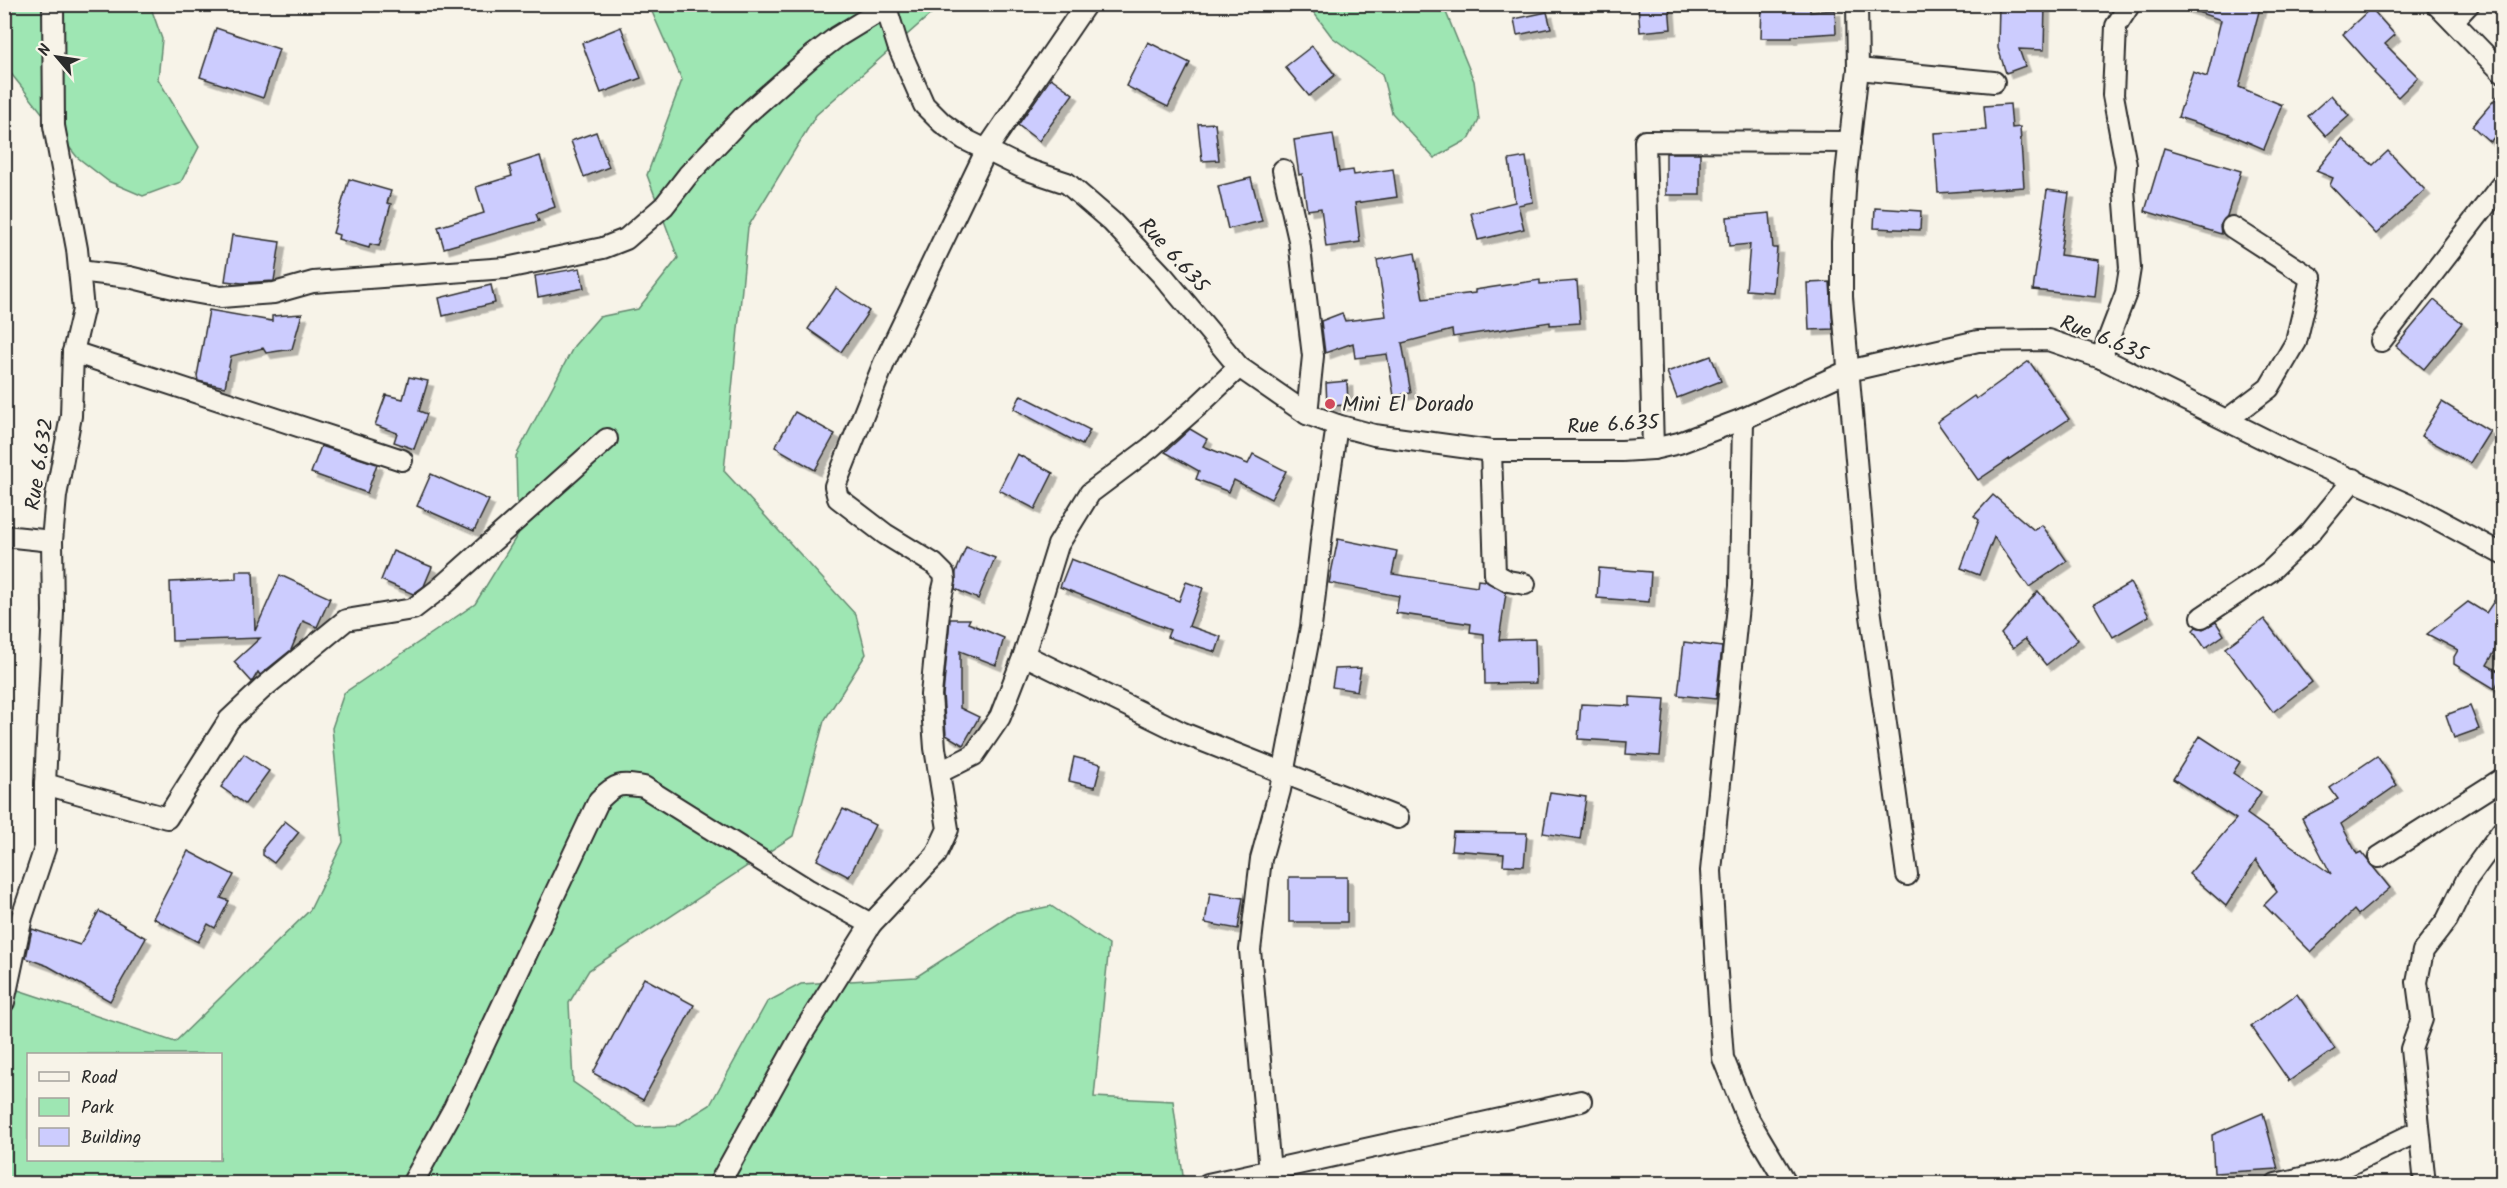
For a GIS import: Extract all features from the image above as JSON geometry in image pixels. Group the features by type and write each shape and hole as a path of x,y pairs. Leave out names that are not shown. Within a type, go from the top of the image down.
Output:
{"street":[{"name":"Rue 6.632","path":"4,1002 22,917 45,849 45,784 53,612 52,541 56,496 71,416 73,352 83,310 79,271 54,126 53,4"},
{"path":"720,1184 801,1036 872,924 936,855 948,829 935,748 931,695 944,574 934,564 885,534 838,498 835,486 884,363 987,149 1086,4"},
{"path":"1857,4 1858,69 1842,242 1842,297 1867,587 1907,875"},
{"path":"2101,358 2126,293 2130,268 2124,189 2126,165 2113,95 2116,26 2130,4"},
{"path":"2436,4 2502,72"},
{"path":"2453,21 2469,4"},
{"path":"79,271 129,277 221,297 274,293 313,282 506,268 603,248 626,239 664,206 688,175 743,117 811,57 837,37 886,6"},
{"name":"Rue 6.635","path":"886,6 898,46 924,105 942,123 964,139 1025,169 1067,183 1087,199 1163,276 1239,367 1307,414 1337,425 1374,435 1491,451 1653,449 1679,443 1743,419 1848,371 1978,341 2048,340 2101,358 2294,454 2420,510 2502,554"},
{"path":"1858,69 1994,82"},
{"path":"1653,449 1645,141 1850,142"},
{"path":"1283,170 1299,240 1313,357 1307,414"},
{"path":"2380,340 2502,184"},
{"path":"2228,420 2269,388 2296,342 2311,278 2232,227"},
{"path":"73,352 402,460"},
{"path":"940,772 974,755 1000,717 1024,655 1058,545 1090,493 1150,448 1239,367"},
{"path":"1743,419 1740,586 1711,871 1716,960 1724,1058 1746,1115 1787,1184"},
{"path":"1270,1171 1250,950 1261,859 1283,771 1311,627 1337,425"},
{"path":"45,784 167,818 229,720 262,689 346,620 413,609 439,589 607,439"},
{"path":"1491,451 1496,574 1508,581 1525,584"},
{"path":"2202,617 2269,572 2310,533 2354,479"},
{"path":"4,536 52,541"},
{"path":"1024,655 1183,733 1398,818"},
{"path":"2379,857 2502,779"},
{"path":"412,1184 454,1108 599,800 610,789 622,784 644,787 807,889 872,924"},
{"path":"2425,1184 2411,1049 2422,1019 2416,982 2423,951 2447,920 2467,879 2502,831"},
{"path":"1208,1184 1581,1101"},
{"path":"2276,1184 2340,1169 2419,1131"}],"green space":[{"path":"4,5 150,5 162,39 158,79 199,147 181,182 143,196 108,181 77,157 5,66"},
{"path":"649,5 941,5 816,115 748,227 724,471 856,615 866,654 824,721 793,836 589,970 569,1003 573,1082 638,1127 676,1126 710,1105 767,1002 801,984 916,977 1013,914 1051,906 1109,945 1094,1097 1173,1101 1184,1183 5,1184 4,1004 9,987 175,1042 310,910 343,842 332,728 344,693 475,604 518,534 516,456 574,346 599,317 638,309 678,258 647,175 682,80"},
{"path":"1308,5 1443,5 1474,81 1479,120 1469,139 1434,158 1392,113 1382,74 1332,37"}],"building":[{"path":"1638,4 1669,4 1671,29 1640,32"},
{"path":"1762,4 1792,4 1792,9 1810,8 1810,12 1835,10 1836,33 1792,36 1792,38 1761,38"},
{"path":"1999,4 2045,4 2044,50 2019,49 2025,66 2006,73 1998,48"},
{"path":"2184,4 2261,4 2239,87 2282,105 2264,149 2227,133 2178,117 2193,72 2207,77 2221,20 2183,7"},
{"path":"2371,8 2395,35 2385,44 2418,77 2398,97 2374,73 2376,71 2343,34"},
{"path":"1547,12 1551,28 1517,35 1514,19"},
{"path":"621,27 641,78 601,93 582,43"},
{"path":"216,28 279,49 263,98 200,77"},
{"path":"1148,42 1190,63 1168,107 1126,86"},
{"path":"1312,46 1335,75 1309,96 1285,67"},
{"path":"1051,78 1073,94 1039,141 1018,125"},
{"path":"2502,91 2502,128 2490,142 2472,126"},
{"path":"2331,95 2349,116 2326,136 2308,116"},
{"path":"2010,104 2012,128 2020,127 2024,187 1938,193 1934,133 1986,130 1984,106"},
{"path":"1215,123 1219,160 1202,161 1198,124"},
{"path":"596,132 609,167 584,177 571,141"},
{"path":"1333,134 1339,172 1353,170 1354,175 1393,169 1397,197 1355,203 1360,242 1326,247 1321,208 1307,210 1294,140"},
{"path":"2342,139 2373,165 2388,151 2425,190 2376,234 2330,185 2333,178 2316,171"},
{"path":"2164,148 2241,171 2227,216 2220,226 2221,234 2145,211"},
{"path":"1666,153 1700,153 1700,195 1666,195"},
{"path":"540,156 555,207 536,214 539,221 444,248 438,227 484,213 476,187 512,176 509,166"},
{"path":"1526,157 1533,202 1518,205 1524,229 1478,240 1471,213 1515,202 1509,160"},
{"path":"1251,178 1262,221 1228,229 1218,186"},
{"path":"349,179 391,191 387,203 391,204 379,246 370,244 369,248 338,239 339,235 333,233"},
{"path":"2047,190 2069,193 2060,255 2099,260 2095,297 2033,290"},
{"path":"1875,208 1921,211 1920,230 1874,228"},
{"path":"1770,213 1773,248 1777,248 1773,292 1746,290 1750,244 1729,246 1727,217"},
{"path":"232,235 280,242 274,281 242,283 225,281"},
{"path":"1415,253 1423,299 1475,293 1475,290 1540,280 1540,284 1577,281 1580,323 1550,325 1550,322 1453,337 1452,330 1402,343 1411,393 1394,396 1387,354 1355,358 1353,343 1325,353 1321,321 1342,313 1345,321 1386,316 1377,260"},
{"path":"580,268 584,288 538,297 535,276"},
{"path":"1830,282 1833,329 1809,330 1807,283"},
{"path":"491,285 495,303 443,316 439,298"},
{"path":"836,288 869,311 841,352 808,329"},
{"path":"2434,300 2462,323 2424,369 2396,346"},
{"path":"209,310 272,321 272,316 302,314 292,349 266,353 263,348 231,356 225,387 198,381"},
{"path":"1711,356 1721,381 1677,398 1667,372"},
{"path":"2029,361 2069,419 1978,480 1937,422 1974,396 1976,399"},
{"path":"409,377 428,381 419,411 427,414 414,449 394,442 397,433 375,425 386,395 403,399"},
{"path":"1347,381 1348,405 1327,406 1326,383"},
{"path":"1021,395 1090,430 1082,445 1014,409"},
{"path":"2442,402 2490,431 2470,463 2421,436"},
{"path":"795,412 835,434 815,470 775,447"},
{"path":"1190,429 1207,439 1203,446 1248,464 1253,454 1286,471 1271,499 1234,480 1229,492 1196,479 1199,471 1165,452"},
{"path":"321,446 377,464 367,493 311,473"},
{"path":"1017,454 1053,473 1035,509 999,490"},
{"path":"431,474 489,500 474,531 417,506"},
{"path":"1993,495 2034,530 2042,525 2067,561 2029,587 1994,537 1979,575 1961,568 1979,520 1974,516"},
{"path":"1338,539 1397,551 1392,574 1477,587 1478,580 1486,581 1506,593 1499,640 1535,639 1536,683 1485,684 1484,634 1470,632 1471,624 1396,613 1399,596 1329,583"},
{"path":"966,547 995,558 978,599 955,589 956,572"},
{"path":"393,551 432,567 424,586 413,594 381,580"},
{"path":"1071,559 1179,601 1186,582 1203,588 1189,626 1221,637 1216,652 1167,637 1170,630 1060,587"},
{"path":"1599,568 1651,572 1649,602 1597,598"},
{"path":"236,571 253,571 255,631 280,575 330,598 317,627 303,621 291,650 260,675 258,672 252,682 234,662 260,638 172,641 170,582 236,579"},
{"path":"2130,583 2149,616 2113,637 2094,604"},
{"path":"2502,589 2502,639 2487,665 2502,673 2495,689 2454,664 2454,657 2458,650 2427,634 2468,602 2486,613"},
{"path":"2038,591 2078,640 2046,665 2025,639 2013,648 2001,634"},
{"path":"950,619 970,619 968,623 1004,638 996,665 960,651 960,708 979,717 963,745 946,735 943,695"},
{"path":"2264,619 2312,682 2273,712 2225,648"},
{"path":"2216,622 2224,635 2205,648 2193,630 2196,627 2203,629"},
{"path":"1684,642 1722,647 1716,699 1678,695"},
{"path":"1361,668 1357,691 1332,687 1335,669"},
{"path":"1630,697 1665,699 1660,756 1626,754 1627,742 1578,739 1581,704 1630,706"},
{"path":"2470,706 2479,729 2454,738 2446,715"},
{"path":"2200,736 2240,762 2233,773 2261,792 2247,814 2331,874 2302,818 2338,799 2330,788 2377,756 2397,785 2341,824 2357,854 2361,852 2390,888 2358,915 2354,910 2311,952 2264,905 2277,892 2256,860 2226,906 2189,874 2236,819 2173,779"},
{"path":"244,754 269,771 245,804 221,787"},
{"path":"1074,757 1101,764 1095,787 1069,781"},
{"path":"1550,792 1586,797 1580,839 1543,833"},
{"path":"843,809 875,825 849,877 817,860"},
{"path":"285,821 299,832 274,863 263,855 263,848"},
{"path":"1453,832 1527,833 1524,866 1503,865 1504,854 1451,850"},
{"path":"188,851 234,875 221,898 229,901 215,928 208,924 198,942 153,918"},
{"path":"1289,877 1347,877 1347,922 1289,922"},
{"path":"1210,893 1243,898 1238,929 1205,923"},
{"path":"99,911 146,938 110,1001 48,966 26,958 32,929 80,945"},
{"path":"644,978 694,1005 643,1100 593,1073"},
{"path":"2297,994 2335,1049 2289,1081 2251,1026"},
{"path":"2263,1113 2278,1169 2214,1173 2212,1135"}],"place":[{"name":"Mini El Dorado","path":"1330,404"}]}
